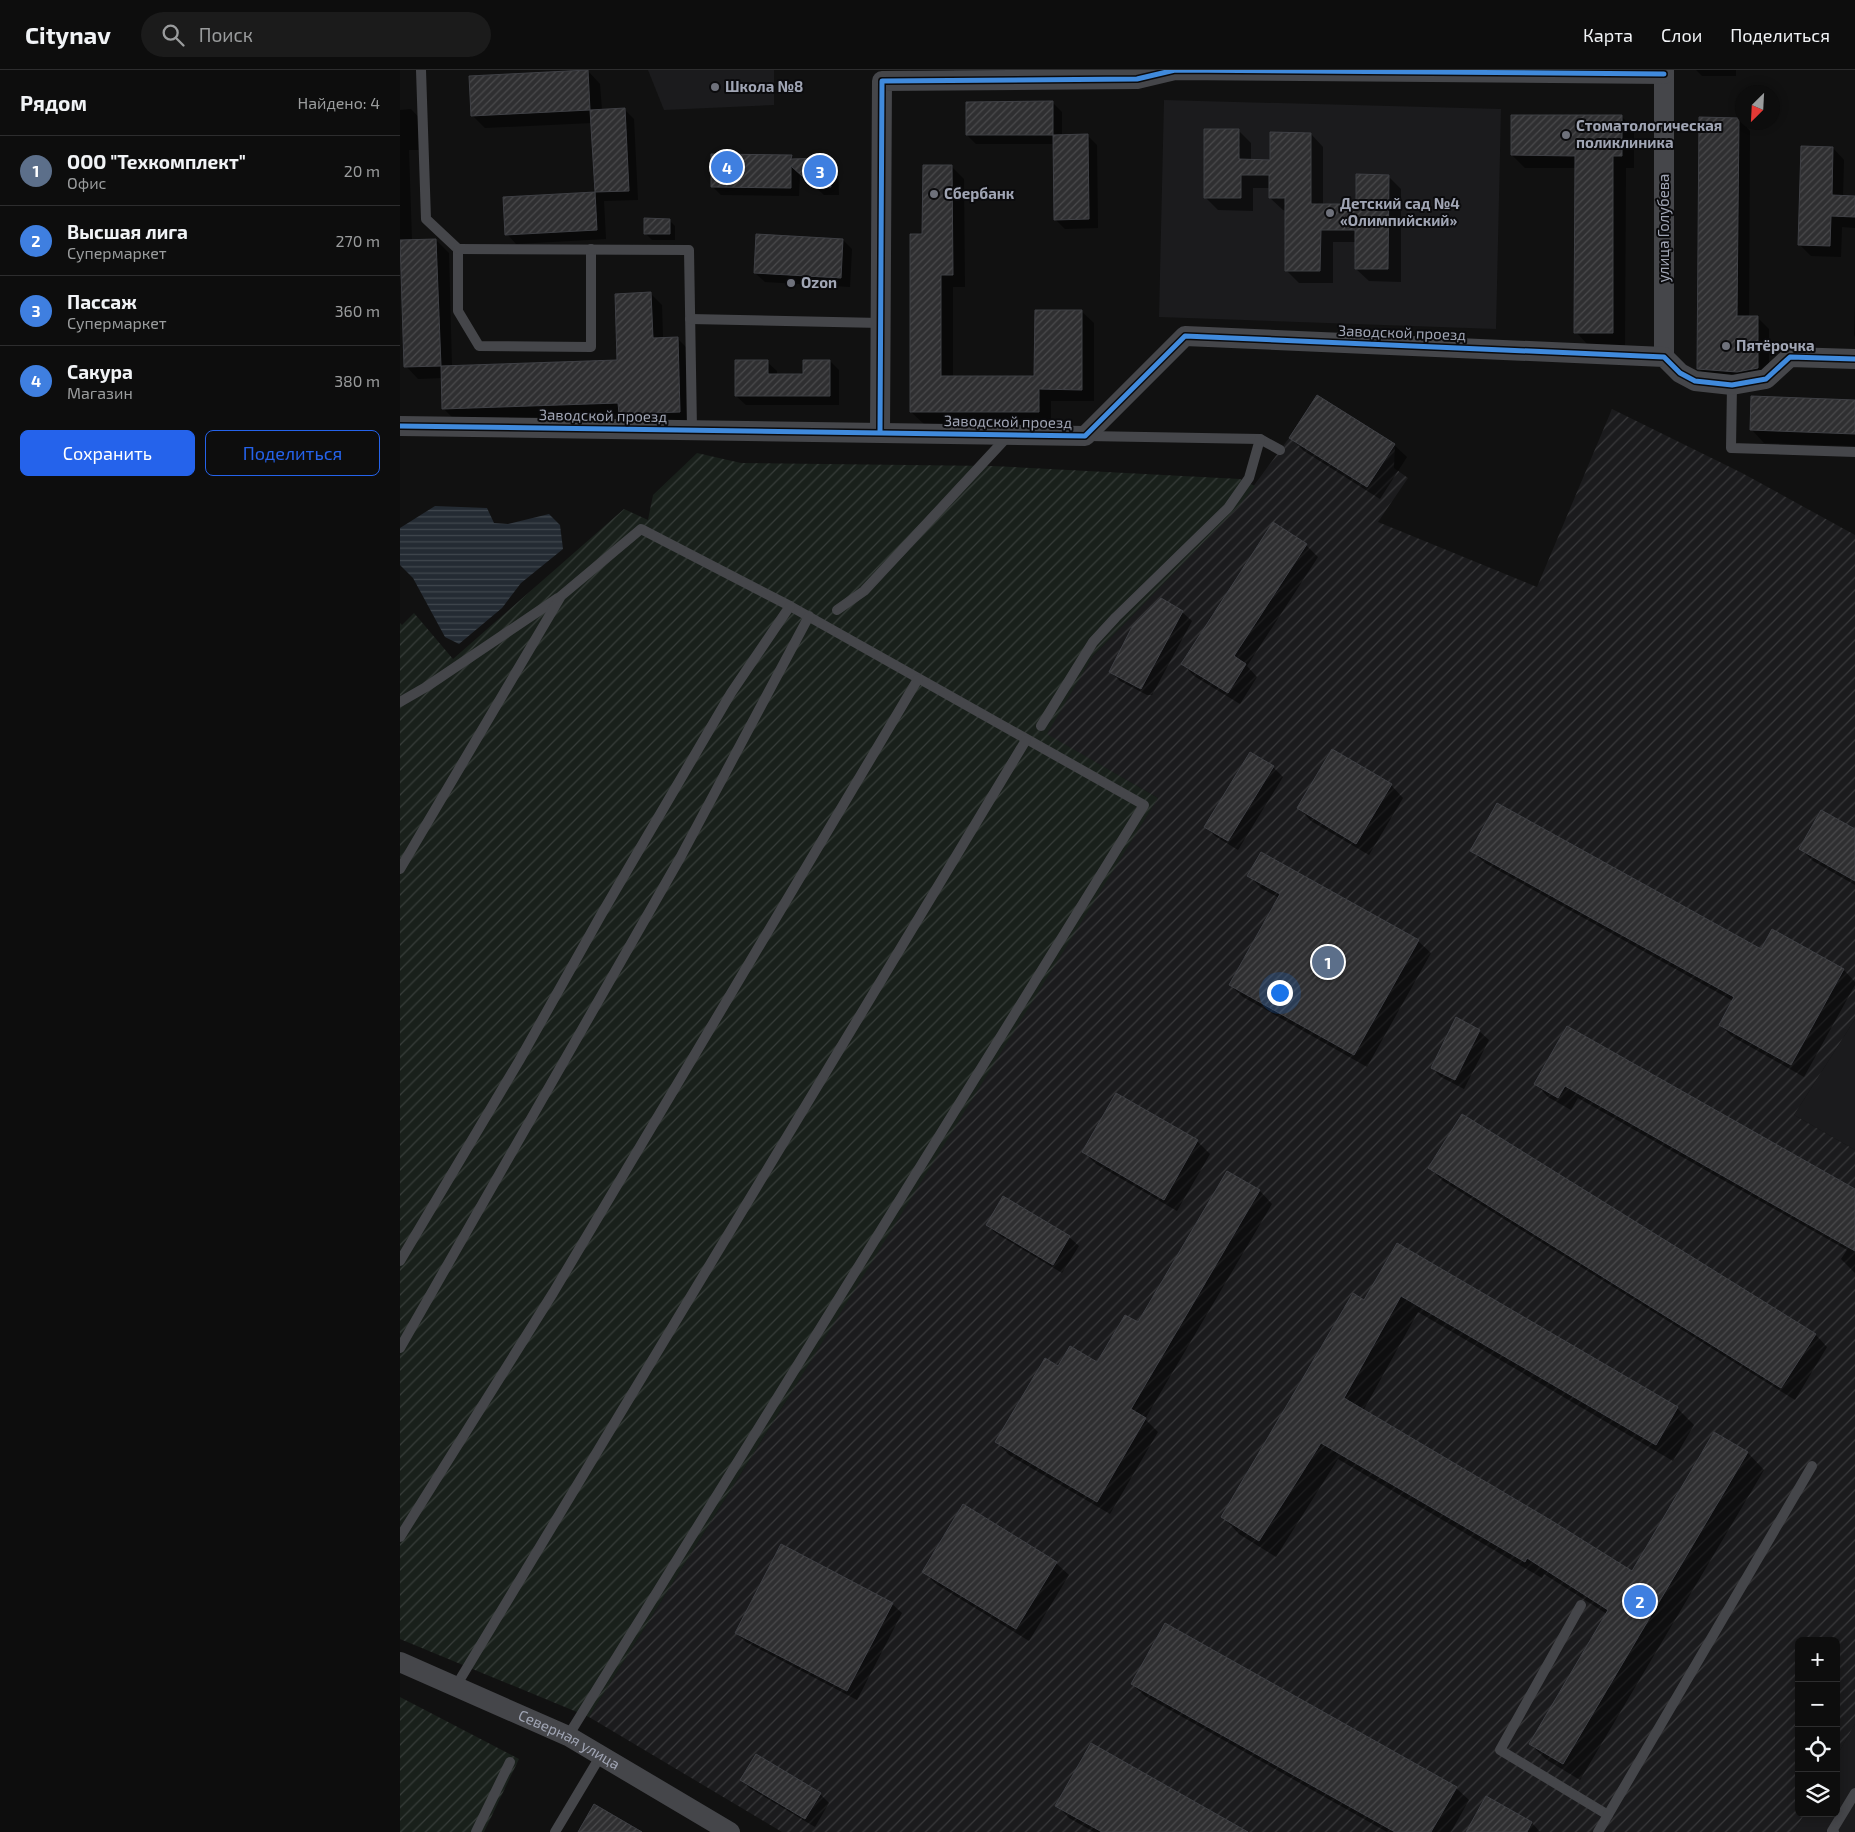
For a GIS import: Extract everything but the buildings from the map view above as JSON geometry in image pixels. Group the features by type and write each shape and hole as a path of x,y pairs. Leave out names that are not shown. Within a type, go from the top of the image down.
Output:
{"street":[{"path":"880,432 882,81 974,75 1136,74 1175,70 1664,72"},
{"name":"улица Голубева","path":"1664,72 1664,357"},
{"name":"Заводской проезд","path":"400,426 1085,436 1185,336 1664,357"},
{"path":"1664,357 1680,373 1695,381 1732,385 1766,379 1790,357 1855,359"},
{"name":"Северная улица","path":"400,1662 568,1736 730,1832"}],"lane":[{"path":"420,70 426,219 458,249 689,250 692,430"},
{"path":"458,249 458,311 479,346 591,347 591,249"},
{"path":"690,319 880,323"},
{"path":"1732,385 1731,448 1855,452"},
{"path":"837,610 864,591 1010,435"},
{"path":"1085,436 1260,439 1280,450"},
{"path":"1041,726 1093,642 1116,617 1228,508 1249,478 1260,439"},
{"path":"400,702 426,687 561,596 641,530 809,616 1144,805 568,1736"},
{"path":"400,869 561,596"},
{"path":"400,1261 519,1061 601,915 731,693 790,606"},
{"path":"400,1348 680,858 809,616"},
{"path":"400,1537 553,1293 918,679"},
{"path":"456,1686 1026,740"},
{"path":"1598,1832 1812,1466"},
{"path":"1581,1605 1500,1750 1608,1815"},
{"path":"555,1832 601,1755"},
{"path":"476,1832 510,1762"},
{"path":"1834,1832 1832,1831 1855,1793"}],"shaded area":[{"name":"Школа №8","path":"648,70 774,70 774,105 664,110"},
{"name":"Детский сад №4 «Олимпийский»","path":"1164,100 1501,109 1496,329 1159,317"},
{"path":"1317,395 1395,444 1394,468 1408,478 1378,522 1537,587 1612,409 1742,473 1855,535 1855,1019 1794,1115 1855,1150 1855,1724 1840,1750 1840,1637 1795,1637 1795,1817 1803,1817 1794,1832 782,1832 589,1717 1158,798 1046,734 1093,656 1238,507 1289,438"},
{"path":"697,453 741,463 992,466 1240,479 1255,486 1238,507 1093,656 1047,734 1158,798 589,1717 400,1639 400,623 402,625 414,613 453,659 624,509 648,520 653,495"},
{"path":"435,506 487,508 494,523 508,524 549,514 560,525 563,549 521,583 502,608 459,644 445,637 413,578 400,565 400,528"},
{"path":"1855,1019 1855,1150 1794,1115"},
{"path":"400,1697 519,1759 484,1832 400,1832"},
{"path":"1855,1724 1855,1832 1794,1832 1803,1817 1840,1817 1840,1750"}],"cycle path":[{"path":"880,432 882,81 1137,79 1175,70 1664,74"},
{"path":"400,426 1085,436 1185,336 1664,357 1680,373 1695,381 1732,385 1766,379 1790,357 1855,359"}],"place":[{"name":"Школа №8","path":"715,87"},
{"name":"Стоматологическая поликлиника","path":"1566,135"},
{"name":"Сакура","path":"727,167"},
{"name":"Пассаж","path":"820,171"},
{"name":"Сбербанк","path":"934,194"},
{"name":"Детский сад №4 «Олимпийский»","path":"1330,213"},
{"name":"Ozon","path":"791,283"},
{"name":"Пятёрочка","path":"1726,346"},
{"name":"ООО \"Техкомплект\"","path":"1328,962"},
{"name":"Высшая лига","path":"1640,1601"}]}
